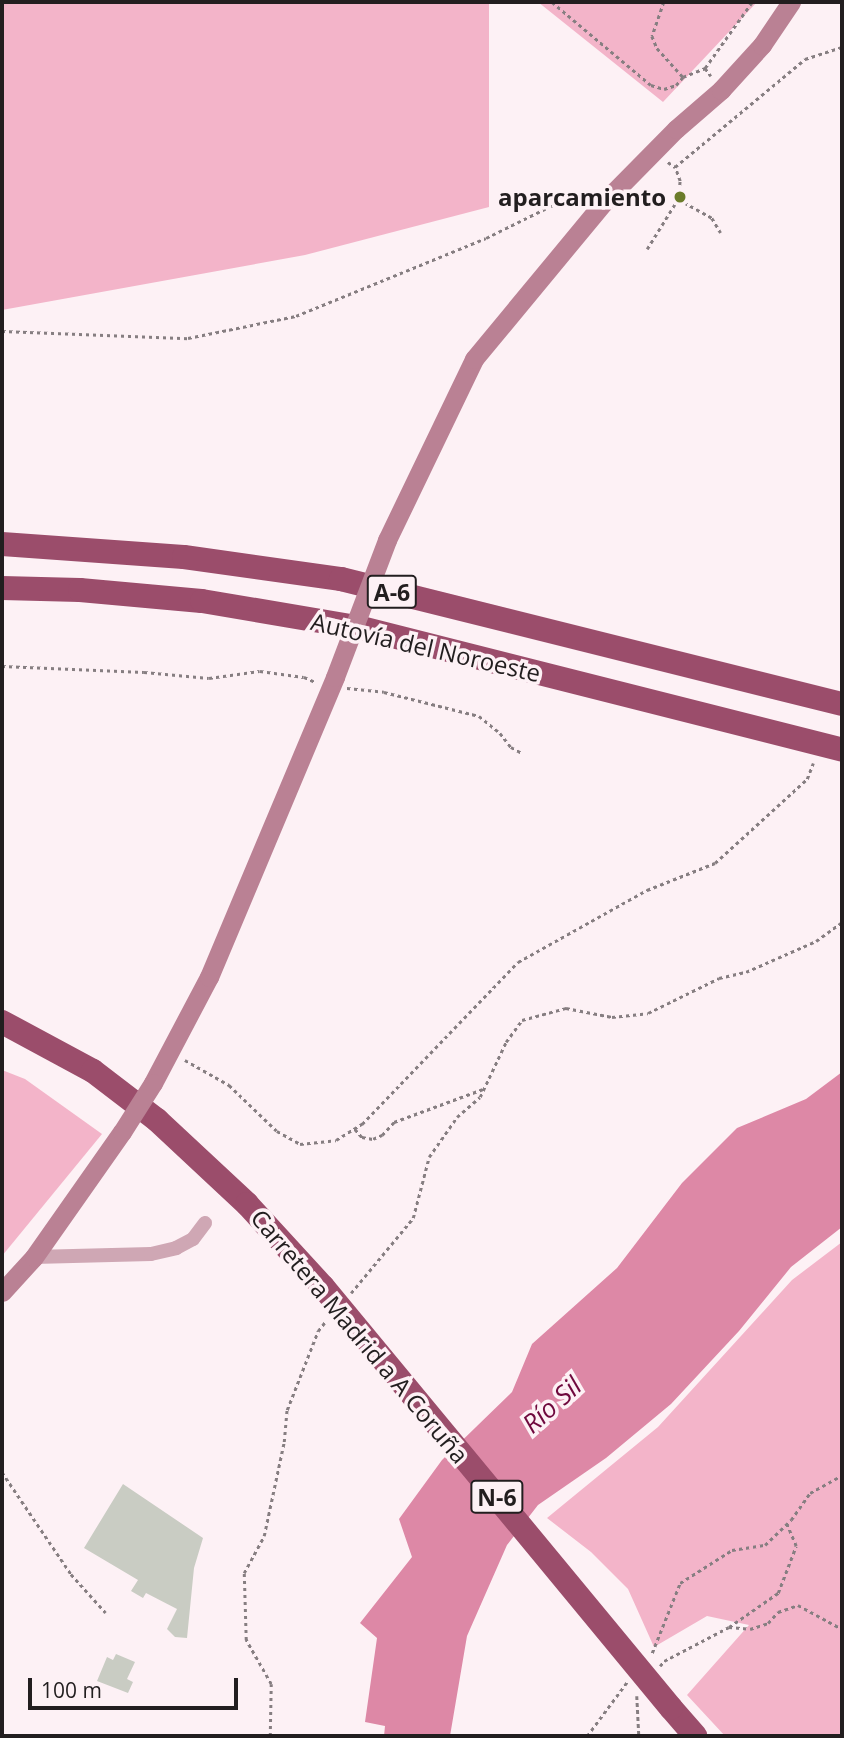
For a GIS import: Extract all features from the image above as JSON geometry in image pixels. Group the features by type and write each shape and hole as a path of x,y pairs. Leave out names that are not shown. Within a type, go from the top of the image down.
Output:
{"highway":[{"name":"Autovía del Noroeste","path":"2,544 184,557 341,579 775,685 842,704"},
{"name":"Autovía del Noroeste","path":"2,588 80,590 202,601 361,628 842,750"},
{"name":"Carretera Madrid a A Coruña","path":"2,1022 93,1071 157,1120 247,1204 323,1287 695,1736"}],"street":[{"path":"2,1292 34,1257 122,1132 153,1083 209,977 246,895 332,684 387,540 474,359 603,203 653,152 721,90 762,45 790,2"},
{"path":"34,1257 151,1254 176,1248 193,1239 205,1223"}],"path":[{"path":"552,2 651,85 664,89 705,68 752,2"},
{"path":"664,2 652,36 657,48 684,77"},
{"path":"675,167 805,59 842,47"},
{"path":"705,68 721,90"},
{"path":"647,249 678,199 680,181 675,167 653,152"},
{"path":"678,199 712,218 721,233"},
{"path":"2,331 188,338 296,316 486,238 559,202 603,203"},
{"path":"2,666 144,672 209,678 260,671 304,677 479,716 522,754"},
{"path":"170,1051 229,1085 277,1131 300,1144 336,1140 355,1129 512,967 647,890 715,863 807,779 815,758"},
{"path":"349,1295 413,1218 429,1157 457,1117 480,1097 506,1042 522,1020 566,1008 612,1017 648,1013 719,978 746,972 816,942 842,922"},
{"path":"355,1129 362,1138 373,1139 382,1135 394,1122 483,1089"},
{"path":"270,1736 271,1684 246,1640 244,1573 264,1536 285,1442 287,1410 317,1331 333,1313"},
{"path":"2,1472 71,1574 106,1613"},
{"path":"651,1656 680,1583 732,1550 765,1545 787,1525 810,1493 842,1475"},
{"path":"657,1670 664,1661 729,1627 778,1593 796,1546 787,1525"},
{"path":"729,1627 750,1629 768,1623 778,1612 798,1605 842,1629"},
{"path":"587,1736 614,1696 632,1676"},
{"path":"639,1736 636,1698 643,1689"}],"shaded area":[{"path":"2,2 489,2 489,207 305,255 2,310"},
{"path":"538,2 757,2 663,102"},
{"path":"2,1070 25,1079 102,1134 2,1256"},
{"path":"842,1242 842,1736 725,1736 687,1695 749,1625 707,1616 654,1647 628,1589 591,1552 547,1518 658,1427 792,1280"}],"water":[{"name":"Río Sil","path":"842,1072 842,1227 791,1267 739,1331 671,1404 606,1458 538,1505 507,1545 467,1636 450,1736 384,1736 385,1726 365,1722 377,1638 360,1623 412,1557 399,1519 442,1460 512,1392 532,1344 617,1268 682,1183 737,1128 806,1099"}],"building":[{"path":"123,1484 203,1538 194,1568 187,1638 175,1637 167,1629 177,1609 146,1593 143,1598 131,1591 138,1580 84,1548"},
{"path":"116,1654 135,1662 127,1679 133,1682 128,1693 97,1681 107,1657 113,1660"}],"place":[{"name":"aparcamiento","path":"680,197"}]}
